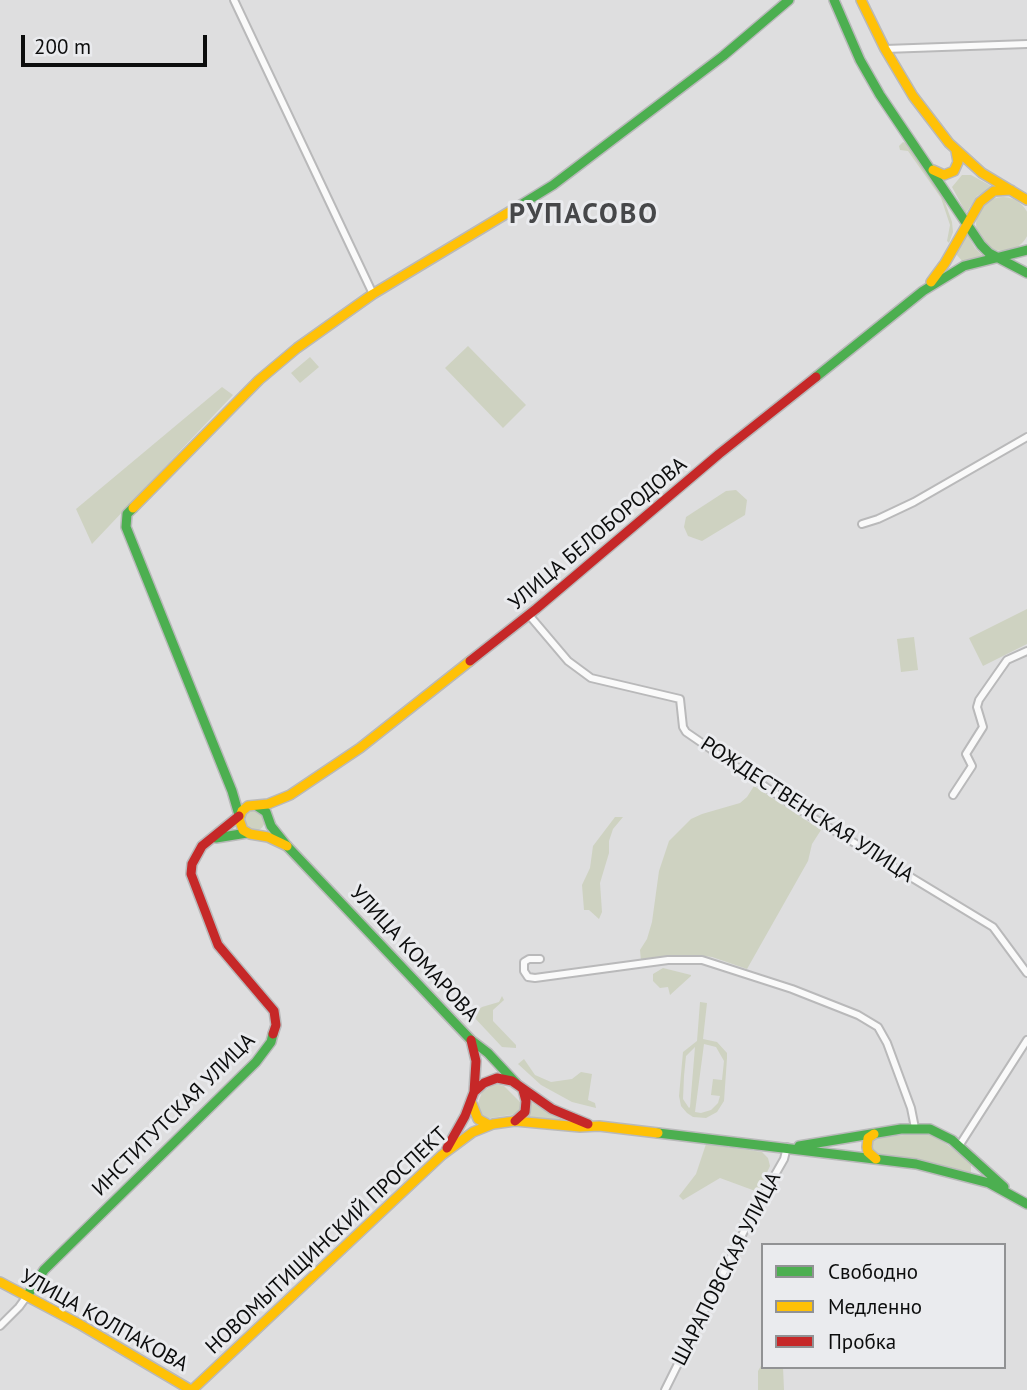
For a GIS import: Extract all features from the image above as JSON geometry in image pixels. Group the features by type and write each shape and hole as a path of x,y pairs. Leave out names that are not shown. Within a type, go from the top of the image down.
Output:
{"street":[{"path":"234,0 373,294"},
{"path":"252,833 240,827 232,790 151,591 125,519 267,372 297,348 373,294 553,185 723,56 789,0"},
{"path":"834,0 860,60 880,95 981,245 1027,274"},
{"path":"861,0 885,49 913,96 956,151 982,173 1027,200"},
{"path":"885,49 1027,44"},
{"path":"931,169 944,175 954,171 958,162 956,151"},
{"path":"923,291 939,273 980,202 987,195 1003,189 1013,190"},
{"path":"923,291 964,266 1027,250"},
{"name":"УЛИЦА БЕЛОБОРОДОВА","path":"268,820 290,795 360,748 529,615 719,454 923,291"},
{"path":"862,524 914,502 1027,437"},
{"name":"РОЖДЕСТВЕНСКАЯ УЛИЦА","path":"529,615 568,661 591,678 681,699 683,727 686,732 792,805 993,927 1027,973"},
{"path":"953,795 972,766 966,754 983,727 977,707 979,700 1007,660 1027,651"},
{"path":"211,839 252,833 265,828 268,820 266,813 240,800 232,790"},
{"name":"УЛИЦА БЕЛОБОРОДОВА","path":"254,805 271,803 290,795"},
{"path":"239,815 244,808 254,805"},
{"name":"ИНСТИТУТСКАЯ УЛИЦА","path":"0,1326 19,1307 44,1270 257,1062 271,1042 276,1025 274,1011 264,996 222,950 192,879 194,858 202,846 239,815"},
{"name":"УЛИЦА КОМАРОВА","path":"268,820 288,846 471,1040 488,1053 519,1087 559,1113 597,1126"},
{"name":"УЛИЦА КОМАРОВА","path":"252,833 288,846"},
{"path":"540,959 524,962 524,971 528,977 668,960 702,960 792,989 858,1015 878,1027 887,1043 911,1108 915,1128"},
{"path":"471,1040 476,1061 473,1112 478,1119 489,1125"},
{"path":"959,1146 1027,1040"},
{"path":"442,1155 460,1126 473,1097 484,1083 497,1078 519,1087 526,1101 525,1112 515,1121"},
{"name":"НОВОМЫТИЩИНСКИЙ ПРОСПЕКТ","path":"192,1390 442,1155 473,1132 489,1125 515,1121 597,1126 876,1159 923,1166 968,1177 1007,1191 1027,1203"},
{"name":"НОВОМЫТИЩИНСКИЙ ПРОСПЕКТ","path":"787,1147 915,1128 936,1131 959,1146 1007,1191"},
{"path":"875,1133 868,1138 867,1147 876,1159"},
{"name":"ШАРАПОВСКАЯ УЛИЦА","path":"665,1390 752,1215 784,1159 787,1147"},
{"path":"968,1177 973,1175 976,1168 973,1158"},
{"name":"УЛИЦА КОЛПАКОВА","path":"0,1282 192,1390"}],"green space":[{"path":"903,142 941,191 952,222 953,232 949,243 947,241 950,225 941,198 908,151 900,150 899,146"},
{"path":"962,175 971,175 993,187 977,196 966,213 952,187"},
{"path":"1003,197 1022,205 1028,214 1028,234 1022,243 1003,251 984,243 976,224 984,205"},
{"path":"967,234 985,258 964,263 956,254"},
{"path":"468,346 526,405 503,428 445,368"},
{"path":"310,357 319,367 300,383 291,373"},
{"path":"222,387 233,395 92,544 76,509"},
{"path":"736,490 747,500 745,515 702,541 688,536 684,527 686,517 726,491"},
{"path":"1027,609 1027,644 983,666 969,638"},
{"path":"914,637 918,670 901,672 897,639"},
{"path":"754,786 821,830 812,844 808,861 747,969 712,957 697,955 641,961 640,950 647,939 652,922 659,871 669,841 691,819 740,803"},
{"path":"254,809 262,812 265,820 262,828 254,831 246,828 243,820 246,812"},
{"path":"615,817 623,817 613,829 609,841 609,853 600,883 602,912 599,919 589,910 584,910 582,885 590,868 593,846"},
{"path":"663,968 691,976 670,995 668,987 660,988 653,981 653,974"},
{"path":"502,996 504,1000 493,1010 493,1021 516,1048 502,1047 472,1015 482,1007 499,1002"},
{"path":"700,1002 707,1003 703,1039 717,1042 727,1053 727,1058 724,1101 717,1112 706,1118 693,1117 687,1113 681,1106 679,1096 683,1052 697,1041","holes":["704,1044 716,1047 724,1061 722,1080 713,1079 711,1095 720,1096 718,1103 711,1110 701,1113 695,1112","695,1047 690,1107 689,1108 683,1099 684,1076 686,1056"]},
{"path":"524,1059 535,1075 551,1082 572,1079 581,1072 592,1074 588,1100 595,1103 596,1108 572,1102 541,1085 518,1064"},
{"path":"495,1084 504,1086 520,1102 522,1109 517,1114 484,1119 476,1109 482,1092"},
{"path":"529,1101 540,1108 570,1123 524,1118"},
{"path":"930,1135 945,1143 971,1163 971,1172 878,1156 870,1150 871,1142 875,1138"},
{"path":"706,1144 762,1152 768,1158 770,1166 758,1192 720,1178 683,1200 679,1196 696,1174"},
{"path":"761,1366 761,1369 783,1369 784,1390 758,1390 758,1371"}],"traffic: fast":[{"path":"514,209 553,185 723,56 789,0"},
{"path":"834,0 860,60 880,95 981,245 989,253 1027,273"},
{"path":"816,377 923,291 964,266 1027,250"},
{"path":"133,508 127,514 126,527 232,791 239,815"},
{"path":"257,806 266,812 271,826 287,846 471,1040 488,1053 516,1083"},
{"path":"216,838 247,833"},
{"path":"27,1296 44,1270 256,1062 271,1042 273,1034"},
{"path":"799,1146 901,1129 930,1129 952,1140 1004,1187"},
{"path":"658,1133 916,1164 989,1183 1027,1204"}],"traffic: slow":[{"path":"861,0 885,49 913,96 949,143 982,173 1027,200"},
{"path":"933,170 944,175 954,171 958,162 956,151"},
{"path":"931,282 980,202 994,191 1011,190"},
{"path":"133,508 259,380 297,348 373,294 514,209"},
{"path":"287,846 243,830 239,819 242,811 248,806 268,804 290,795 360,748 470,661"},
{"path":"472,1104 478,1119 489,1125"},
{"path":"192,1390 442,1155 473,1132 493,1124 515,1121 658,1133"},
{"path":"874,1134 868,1138 867,1147 868,1152 876,1159"},
{"path":"0,1282 81,1325 191,1390"}],"traffic: jam":[{"path":"470,661 816,377"},
{"path":"239,816 202,846 192,864 191,874 218,945 274,1011 276,1025 273,1034"},
{"path":"471,1040 476,1061 474,1092"},
{"path":"447,1148 465,1116 474,1092 484,1083 497,1078 512,1081 552,1109 588,1124"},
{"path":"515,1121 525,1112 523,1090"}],"district":[{"name":"РУПАСОВО","path":"584,215"}]}
